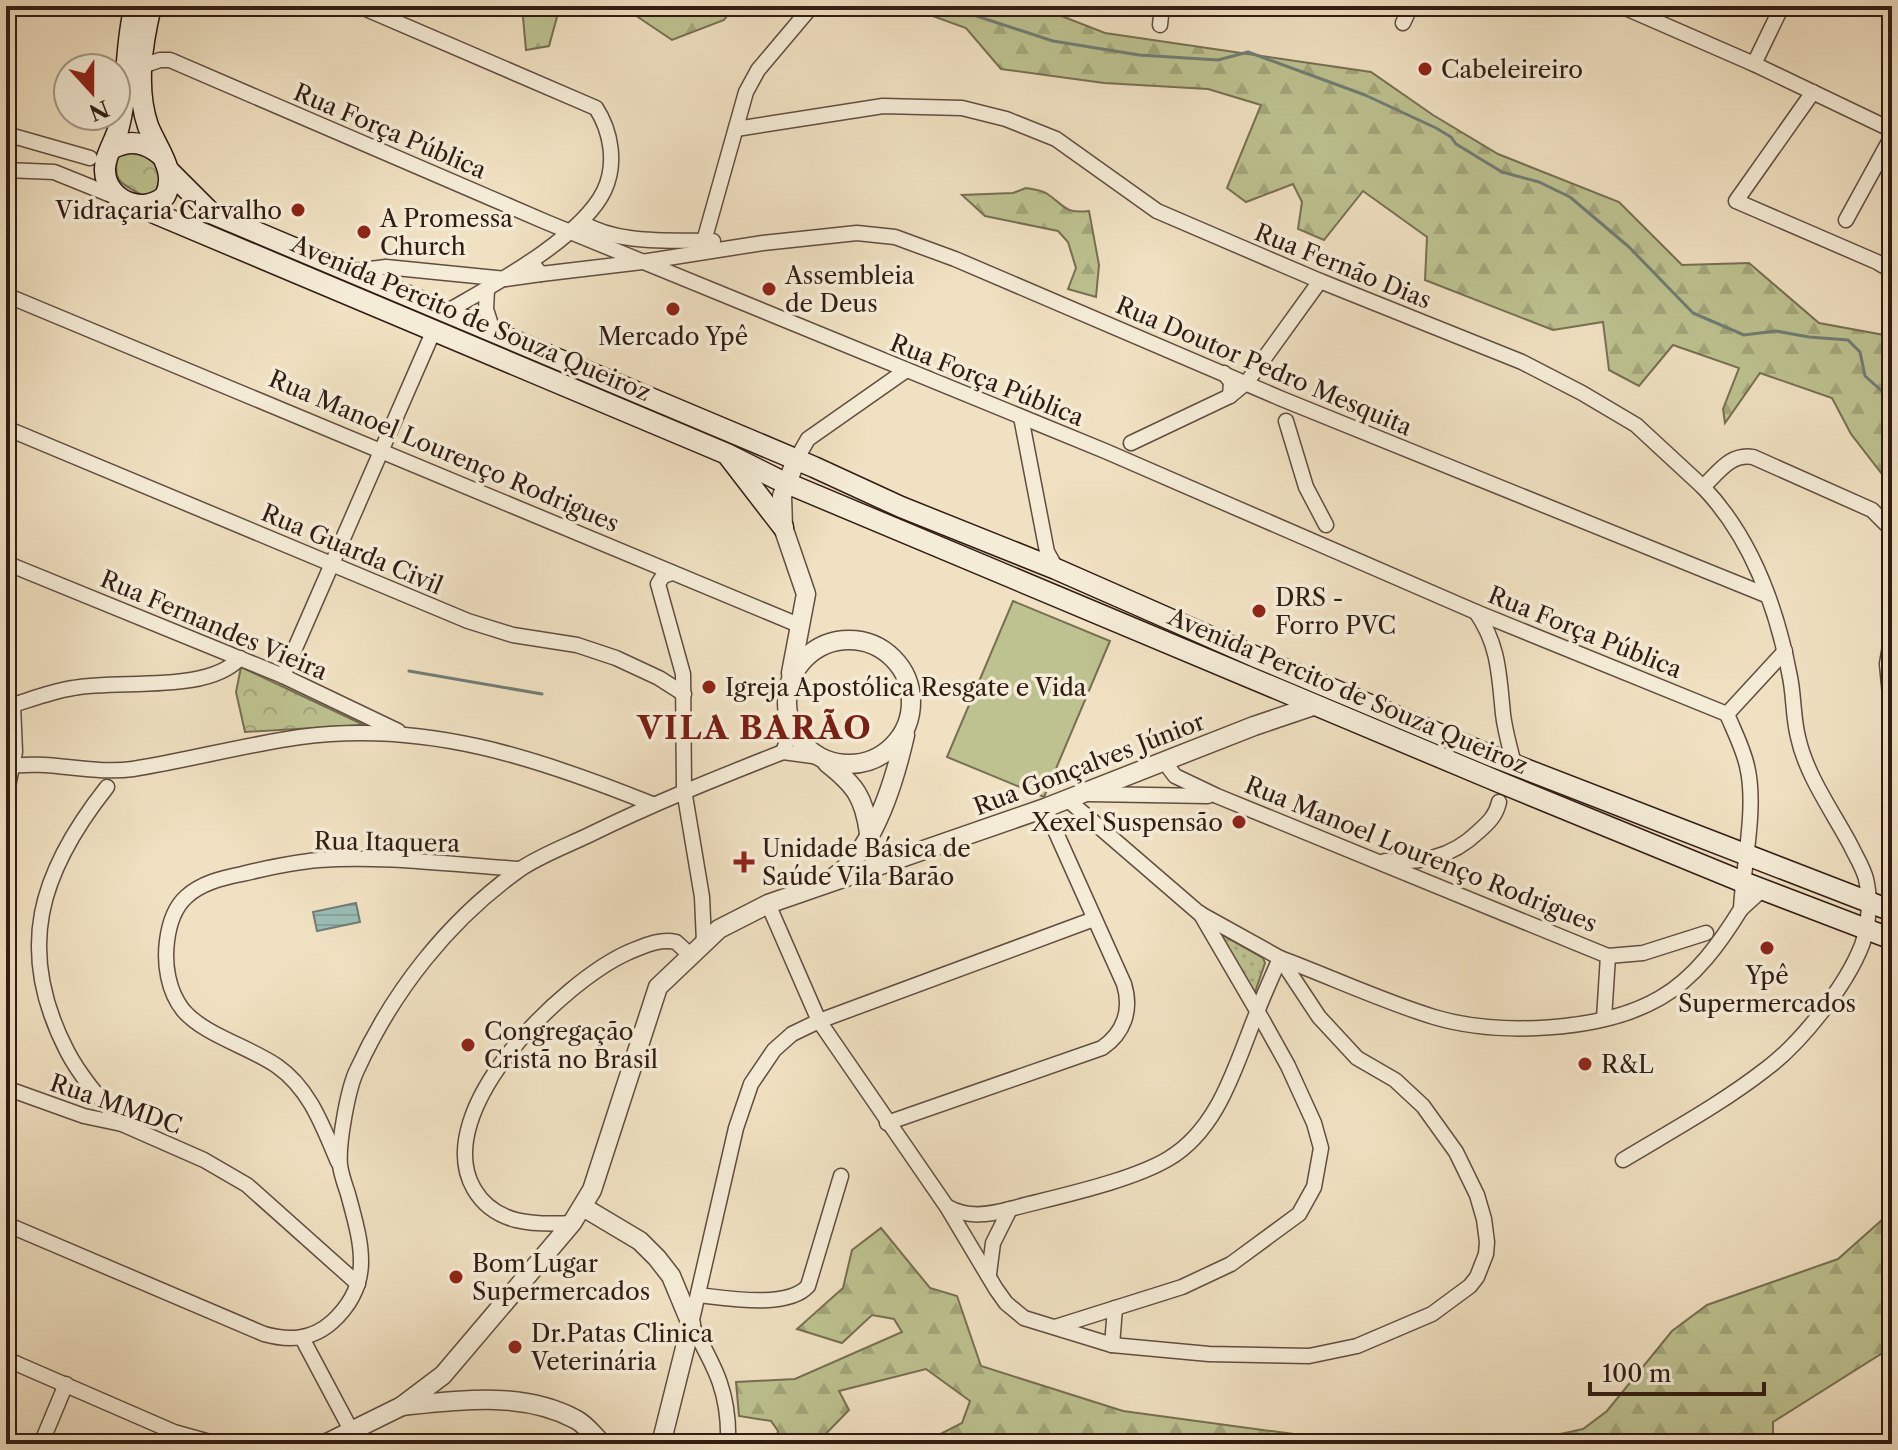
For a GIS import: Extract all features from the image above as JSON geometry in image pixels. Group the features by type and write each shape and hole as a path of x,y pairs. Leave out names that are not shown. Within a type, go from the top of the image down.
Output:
{"main road":[{"path":"135,6 128,40 121,118 104,173 109,189 124,200 149,205 161,200 169,189 165,163 145,112 142,66 151,6"},
{"path":"111,149 123,143 137,143 153,148 165,163"},
{"name":"Avenida Percito de Souza Queiroz","path":"165,163 211,213 1494,757 1892,911"},
{"name":"Avenida Percito de Souza Queiroz","path":"124,200 1394,739 1505,791 1763,889 1876,937"},
{"path":"727,454 783,527"},
{"path":"1256,657 1271,677 1273,688"},
{"path":"1394,739 1411,740 1468,762 1482,762 1494,757"}],"street":[{"path":"359,6 596,108 608,127 611,160 605,189 575,227 506,279 448,311"},
{"path":"703,247 746,92 758,70 812,6"},
{"path":"1160,25 1162,6"},
{"path":"1403,23 1411,6"},
{"path":"1621,6 1754,64 1892,130"},
{"path":"1754,64 1782,6"},
{"name":"Rua Força Pública","path":"142,66 170,60 546,222 575,227 642,262 1128,460 1476,612 1727,714"},
{"path":"1813,92 1736,201 1892,271"},
{"name":"Rua Fernão Dias","path":"736,129 883,106 962,108 1006,119 1056,139 1157,211 1522,362 1582,393 1636,425 1724,509"},
{"path":"6,134 90,158"},
{"path":"1846,220 1892,136"},
{"path":"54,172 111,149"},
{"name":"Avenida Percito de Souza Queiroz","path":"6,170 54,172 124,200"},
{"path":"541,274 533,259 546,222"},
{"path":"575,227 703,247"},
{"name":"Rua Doutor Pedro Mesquita","path":"703,247 857,233 895,237 955,259 1282,399 1766,595"},
{"path":"350,271 386,267 506,279 642,262 703,247"},
{"path":"1105,451 1131,443 1230,396 1247,382 1320,281"},
{"path":"487,290 486,309 493,331"},
{"name":"Rua Manoel Lourenço Rodrigues","path":"6,295 801,626 867,642"},
{"path":"283,676 434,330"},
{"path":"869,833 863,800 855,788 803,745 792,727 787,708 805,604 804,586 783,527 782,496 808,439 905,371"},
{"path":"1224,373 1231,382 1230,396"},
{"path":"1282,399 1306,487 1326,525 1347,555"},
{"path":"1286,421 1297,405"},
{"path":"1021,417 1047,552 1056,569"},
{"name":"Rua Guarda Civil","path":"6,428 468,621 513,635 577,645 616,658 659,678 684,694"},
{"path":"1128,460 1131,443"},
{"path":"1703,487 1738,456 1761,460 1872,510 1892,530"},
{"path":"1623,1160 1716,1104 1768,1068 1793,1045 1876,937 1861,866 1799,742 1778,623 1740,535 1724,509 1722,469"},
{"path":"1322,544 1326,525"},
{"name":"Rua Fernandes Vieira","path":"6,563 283,676 402,733"},
{"path":"1739,584 1750,579 1755,569"},
{"path":"672,573 663,576 658,584 683,674 684,790 702,897 704,942"},
{"path":"1476,612 1488,629 1495,647 1504,718 1514,764"},
{"path":"1495,647 1500,634 1509,625"},
{"path":"1892,634 1887,684 1892,716"},
{"path":"788,689 801,661 820,647 843,640 867,642 888,653 903,671 911,693 910,717 896,774 883,807 849,866 822,885"},
{"path":"1741,909 1750,783 1747,765 1727,714 1785,651"},
{"path":"6,796 10,766 9,701 72,688 127,682 184,682 230,669 240,658"},
{"path":"1254,726 1270,708 1273,688"},
{"name":"Rua Gonçalves Júnior","path":"325,1444 402,1406 443,1375 572,1223 592,1190 658,987 689,954 730,922 768,904 1045,808 1313,706"},
{"path":"6,1224 264,1334 289,1339 316,1333 337,1318 346,1307 361,1271 361,1243 340,1165 355,1074 376,1031 412,976 447,931 520,869 652,804 783,752 799,752 831,762 856,764 880,756 899,739 910,717"},
{"path":"1494,757 1504,718"},
{"path":"783,752 792,727"},
{"path":"10,766 130,769 303,737 402,733 468,742 557,767 652,804"},
{"name":"Rua Manoel Lourenço Rodrigues","path":"1169,760 1169,768 1175,776 1217,796 1608,956 1643,953 1713,937"},
{"path":"107,787 110,769"},
{"path":"122,1124 67,1052 47,1004 38,961 37,938 40,915 53,876 80,821 107,787 130,769"},
{"path":"1372,860 1441,856 1460,849 1493,818 1505,791"},
{"name":"Rua Manoel Lourenço Rodrigues","path":"1074,797 1217,796"},
{"path":"1074,797 1199,913 1280,958 1435,1017 1479,1025 1558,1027 1638,1009 1661,997 1694,971 1713,937 1731,925 1741,909 1763,889"},
{"path":"887,1123 1094,1051 1109,1043 1123,1025 1127,1015 1127,993 1045,808"},
{"path":"1415,877 1411,870 1416,859"},
{"name":"Rua Itaquera","path":"340,1165 304,1093 286,1073 199,1023 181,1007 170,983 166,954 171,920 178,907 186,897 211,882 320,860 520,869"},
{"path":"768,904 819,1021 947,1207 1006,1303 1024,1318 1112,1345 1209,1354 1309,1356 1357,1346 1432,1314 1470,1286 1477,1277 1487,1242 1477,1195 1456,1152 1423,1106 1395,1080 1357,1058 1347,1048 1319,1017 1280,958"},
{"path":"1051,1328 1182,1287 1231,1264 1299,1214 1314,1187 1321,1148 1314,1123 1288,1066 1199,913"},
{"path":"661,1444 736,1128 751,1084 774,1050 792,1034 819,1021 1094,919"},
{"path":"572,1223 536,1225 493,1212 484,1204 471,1184 466,1163 465,1143 478,1105 512,1048 534,1022 590,974 621,956 660,941 676,942 689,954"},
{"name":"Rua Manoel Lourenço Rodrigues","path":"1604,1019 1608,956"},
{"path":"947,1207 968,1215 1010,1209 1134,1174 1167,1159 1190,1143 1209,1121 1222,1098 1280,958"},
{"name":"Rua MMDC","path":"6,1088 84,1116 122,1124 204,1160 247,1185 358,1284"},
{"path":"84,1116 96,1108 96,1093"},
{"name":"Rua Itaquera","path":"324,1129 333,1139 342,1140"},
{"path":"698,1295 754,1301 803,1292 808,1286 841,1176"},
{"path":"583,1207 640,1241 671,1276 726,1396 728,1444"},
{"path":"989,1275 993,1243 1010,1209"},
{"path":"536,1225 550,1249"},
{"path":"1112,1345 1115,1308"},
{"path":"302,1338 351,1430"},
{"path":"6,1359 66,1384 172,1438 217,1444"},
{"path":"443,1375 444,1385 459,1400"},
{"path":"41,1444 66,1384"},
{"path":"402,1406 494,1399 545,1408 576,1419 602,1444"}],"green space":[{"path":"522,6 560,6 549,46 526,50"},
{"path":"626,6 735,6 724,20 672,40 626,9"},
{"path":"905,6 1036,6 1105,33 1371,72 1433,115 1498,154 1619,202 1682,265 1749,263 1819,323 1884,335 1892,345 1892,487 1851,434 1832,398 1760,373 1725,423 1723,409 1739,368 1673,345 1639,386 1609,370 1603,322 1553,330 1425,280 1427,237 1363,191 1324,240 1298,229 1302,202 1293,184 1246,202 1227,188 1261,105 1208,89 1104,83 1001,69 966,28"},
{"path":"126,151 152,160 162,176 157,191 144,196 120,181 117,163 119,154"},
{"path":"1026,188 1046,193 1069,210 1089,211 1099,265 1096,297 1068,289 1076,268 1068,242 1058,231 985,216 962,195 1013,193"},
{"path":"1013,601 1110,641 1044,797 947,757"},
{"path":"241,667 364,725 245,732 236,692"},
{"path":"1222,935 1263,958 1265,963 1254,995 1221,938"},
{"path":"1892,1211 1892,1347 1773,1422 1773,1444 1515,1444 1583,1429 1607,1411 1672,1331 1707,1305 1838,1259"},
{"path":"881,1228 930,1288 957,1296 981,1366 1123,1411 1345,1441 1447,1437 1515,1444 1054,1444 1033,1441 1031,1444 921,1444 962,1423 970,1401 926,1369 839,1391 849,1410 816,1444 775,1444 778,1431 771,1421 739,1416 736,1382 795,1379 902,1332 894,1319 872,1315 842,1343 797,1329 843,1288 852,1250"}],"water":[{"path":"356,903 360,922 317,931 313,912"}],"waterway":[{"path":"946,6 1053,41 1139,55 1218,60 1248,52 1365,95 1436,128 1502,172 1539,182 1570,197 1629,247 1693,313 1744,335 1776,331 1848,340 1860,352 1865,376 1892,400"},
{"path":"409,671 542,694"}],"place":[{"name":"Cabeleireiro","path":"1425,69"},
{"name":"Vidraçaria Carvalho","path":"298,210"},
{"name":"A Promessa Church","path":"364,232"},
{"name":"Assembleia de Deus","path":"769,289"},
{"name":"Mercado Ypê","path":"673,309"},
{"name":"DRS - Forro PVC","path":"1259,611"},
{"name":"Igreja Apostólica Resgate e Vida","path":"709,687"},
{"name":"Xexel Suspensão","path":"1239,822"},
{"name":"Unidade Básica de Saúde Vila Barão","path":"744,862"},
{"name":"Ypê Supermercados","path":"1767,948"},
{"name":"Congregação Cristã no Brasil","path":"468,1045"},
{"name":"R&L","path":"1585,1064"},
{"name":"Bom Lugar Supermercados","path":"456,1277"},
{"name":"Dr.Patas Clinica Veterinária","path":"515,1347"}],"district":[{"name":"VILA BARÃO","path":"755,727"}]}
